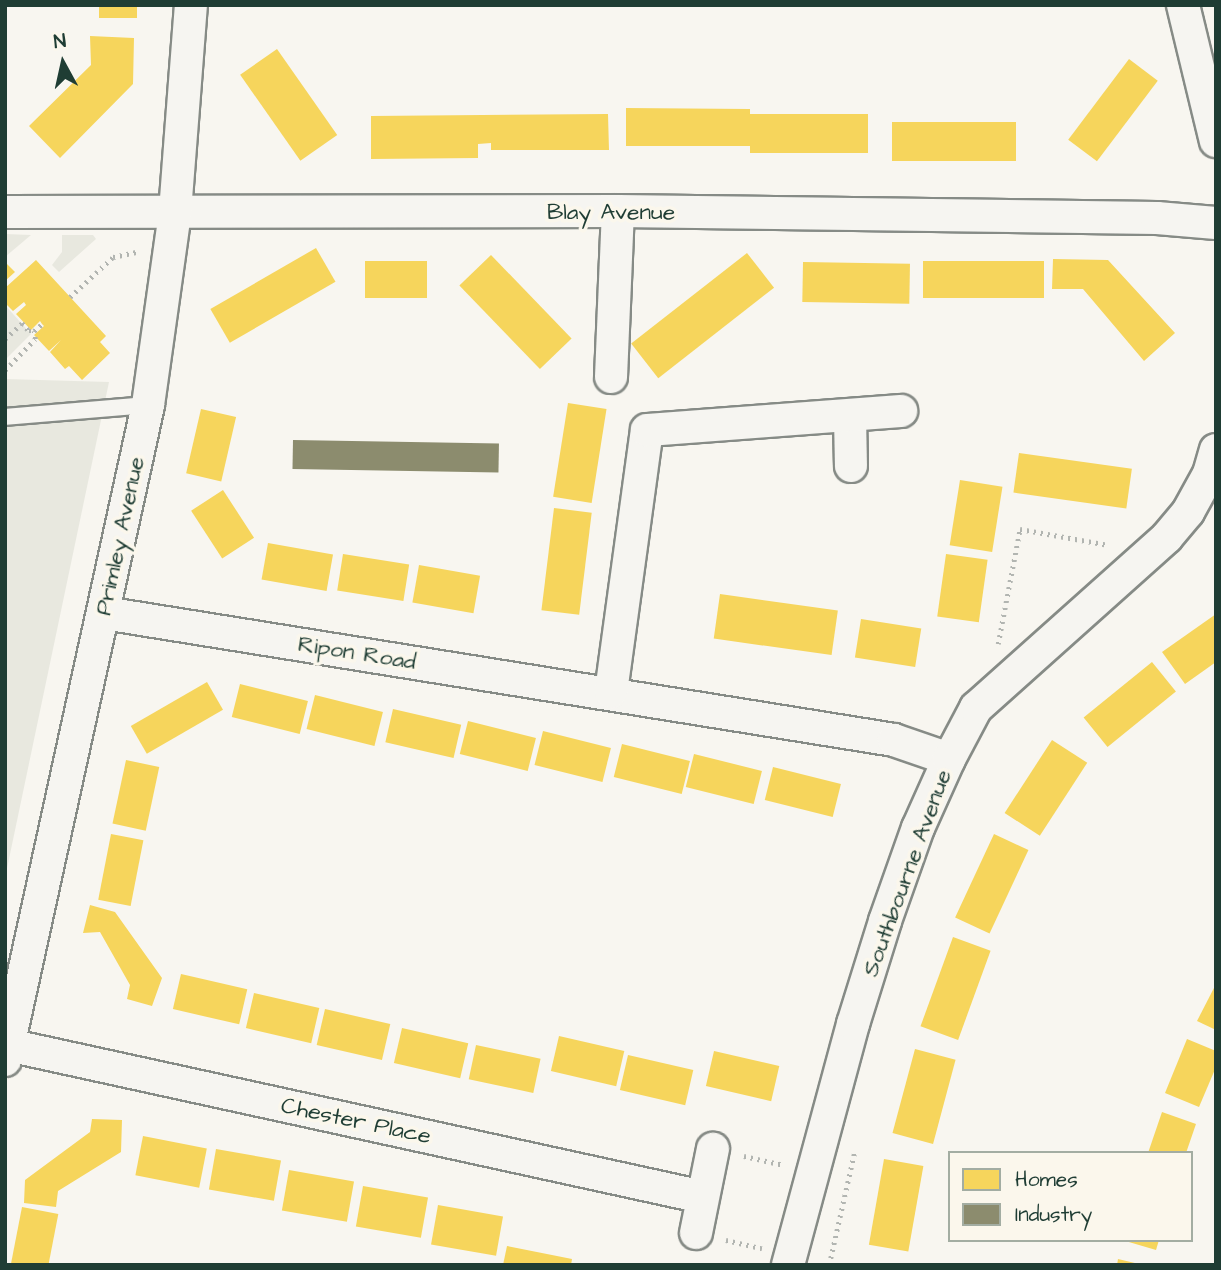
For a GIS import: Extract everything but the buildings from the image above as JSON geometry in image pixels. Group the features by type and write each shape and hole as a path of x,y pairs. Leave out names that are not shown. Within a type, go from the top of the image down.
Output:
{"street":[{"name":"Primley Avenue","path":"7,1053 148,405 175,212 191,5"},
{"path":"1183,5 1216,141"},
{"name":"Blay Avenue","path":"5,212 618,211 1157,218 1216,223"},
{"path":"611,377 618,211"},
{"path":"611,692 647,430 901,411"},
{"path":"850,416 852,466"},
{"name":"Southbourne Avenue","path":"789,1259 885,921 918,828 949,759 976,708 1149,552 1188,512 1209,474 1216,450"},
{"name":"Ripon Road","path":"104,613 611,692 894,740 949,759"},
{"name":"Chester Place","path":"7,1053 703,1197"},
{"path":"696,1233 713,1149"}],"lane":[{"path":"5,417 148,405"}],"path":[{"path":"71,297 113,257"},
{"path":"5,339 22,323 29,331 34,331 42,324"},
{"path":"5,369 35,339 34,331"},
{"path":"999,687 992,680 1020,529 1149,552"},
{"path":"713,1149 812,1172"},
{"path":"829,1265 855,1149"},
{"path":"696,1233 789,1259"}],"shaded area":[{"path":"5,234 31,235 5,257"},
{"path":"62,235 93,235 96,239 59,272 52,265 62,252"},
{"path":"5,305 31,334 5,360"},
{"path":"5,379 109,382 5,878"}]}
